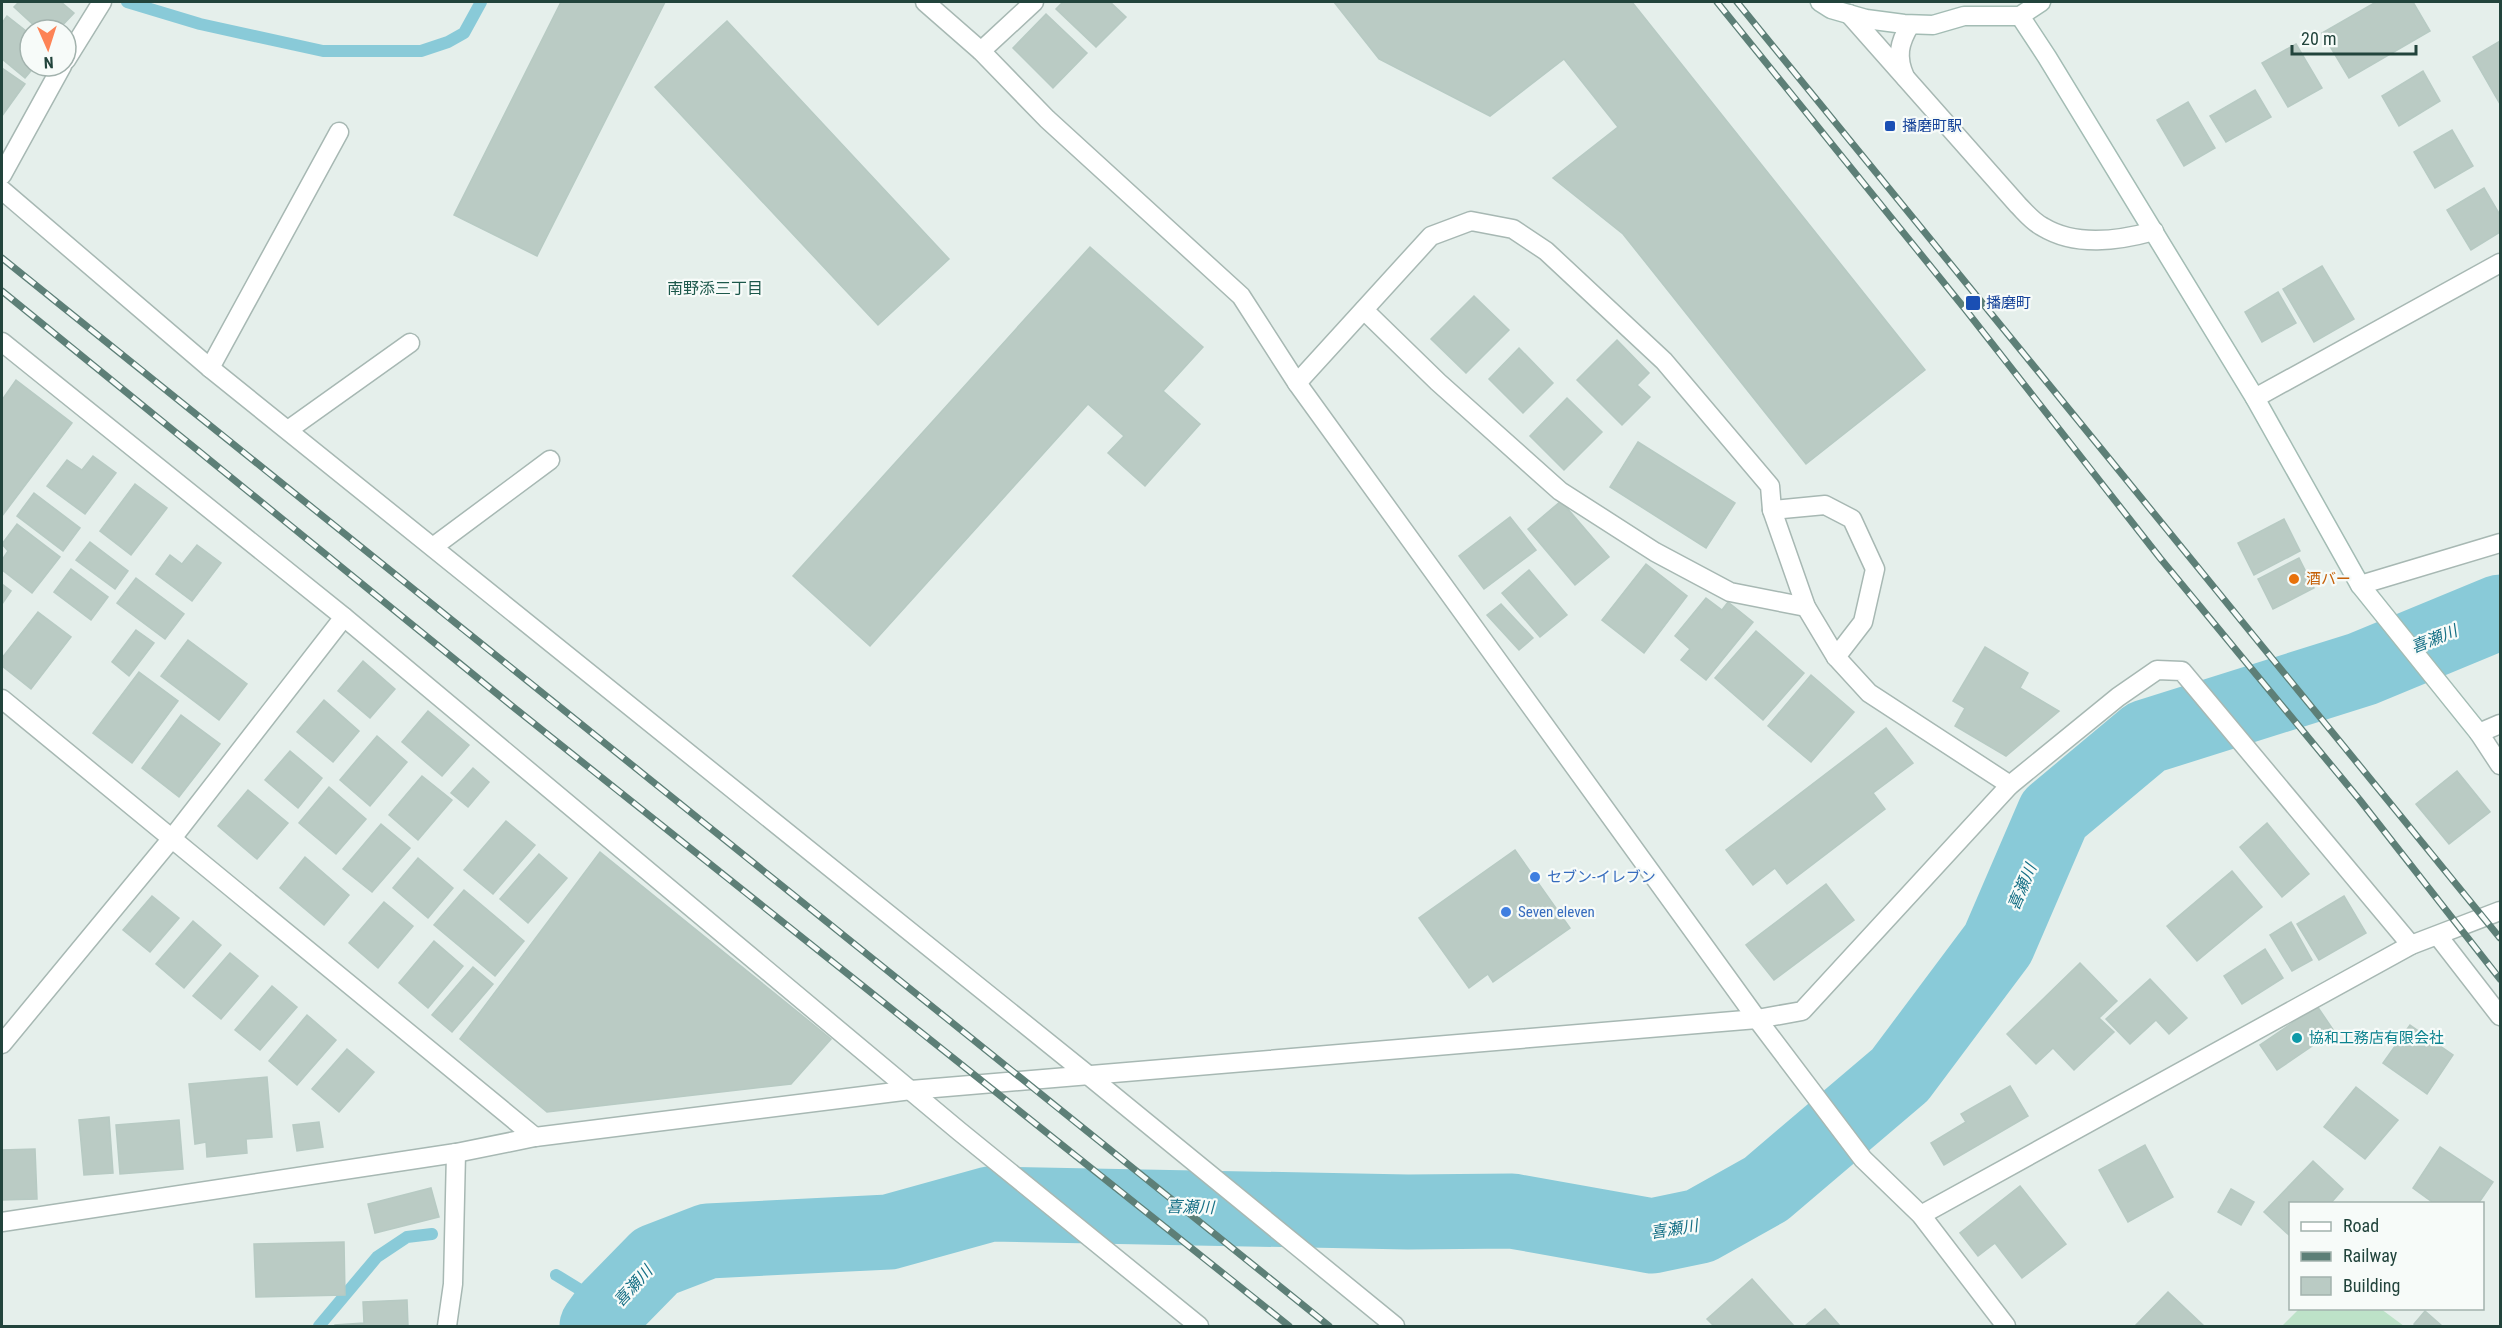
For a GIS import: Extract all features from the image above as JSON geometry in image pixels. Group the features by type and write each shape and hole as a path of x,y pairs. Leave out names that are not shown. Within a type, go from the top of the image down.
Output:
{"street":[{"path":"78,41 102,2"},
{"path":"925,2 981,51 1047,119 1241,296 1297,383 1756,1018 1863,1159 1921,1215 2006,1326"},
{"path":"981,51 1034,2"},
{"path":"1820,2 1831,9 1849,14 1910,25 1933,25 1964,16 2020,16 2041,2"},
{"path":"1849,14 2018,205 2040,226 2058,236 2076,240 2124,239 2154,231"},
{"path":"2020,16 2255,398 2360,585 2479,733 2500,765"},
{"path":"1907,81 1900,67 1899,50 1900,41 1910,25"},
{"path":"2,175 55,78"},
{"path":"210,368 339,132"},
{"path":"2,190 210,368 1088,1075 1395,1326"},
{"path":"1297,383 1431,236 1471,221 1513,229 1545,251 1664,361 1770,486 1772,510 1806,607 1836,657 1869,693 2010,785"},
{"path":"2255,398 2500,263"},
{"path":"1364,310 1438,382 1560,491 1656,552 1730,592 1806,607"},
{"path":"2,342 344,617 972,1142 1199,1326"},
{"path":"288,430 410,343"},
{"path":"433,547 550,460"},
{"path":"1772,510 1825,505 1852,519 1875,569 1863,622 1836,657"},
{"path":"2360,585 2500,543"},
{"path":"2,1044 172,837 344,617"},
{"path":"2,1222 456,1153 535,1137 911,1090 1756,1018 1802,1011 2010,785 2118,697 2157,670 2182,671 2410,945"},
{"path":"2,699 535,1137"},
{"path":"2479,733 2500,724"},
{"path":"1921,1215 2410,945 2500,911"},
{"path":"2438,936 2500,1016"},
{"path":"447,1326 453,1284 456,1153"}],"green space":[{"path":"2298,1310 2382,1310 2404,1326 2282,1326"}],"building":[{"path":"19,2 61,2 74,13 69,18 26,18 14,7"},
{"path":"561,2 665,2 537,256 454,215"},
{"path":"1063,2 1110,2 1126,17 1096,47 1056,9"},
{"path":"1334,2 1632,2 1925,370 1806,464 1623,234 1553,178 1618,127 1564,59 1490,116 1379,59"},
{"path":"2376,2 2413,2 2430,31 2349,78 2322,33"},
{"path":"1046,14 1087,53 1053,88 1013,48"},
{"path":"7,16 18,25 18,72 2,59 2,23"},
{"path":"727,21 949,259 878,325 655,87"},
{"path":"2500,41 2500,104 2473,57"},
{"path":"2296,44 2322,88 2288,107 2262,63"},
{"path":"2,68 25,84 2,116"},
{"path":"2423,71 2440,101 2399,126 2382,96"},
{"path":"2255,90 2271,117 2226,142 2210,116"},
{"path":"2188,102 2215,148 2184,166 2157,120"},
{"path":"2452,130 2473,166 2435,188 2414,152"},
{"path":"2484,188 2500,215 2500,232 2471,250 2447,210"},
{"path":"1090,247 1203,347 1163,391 1200,424 1145,486 1108,453 1124,436 1088,404 870,646 793,576"},
{"path":"2322,266 2354,319 2314,342 2283,289"},
{"path":"2278,292 2296,323 2262,342 2245,312"},
{"path":"1474,296 1509,330 1466,373 1431,339"},
{"path":"1617,340 1649,373 1637,385 1650,397 1622,425 1577,380"},
{"path":"1519,348 1553,383 1523,413 1489,379"},
{"path":"16,380 72,423 2,516 2,400"},
{"path":"1567,398 1602,432 1564,470 1530,436"},
{"path":"1638,442 1735,503 1706,548 1610,487"},
{"path":"93,456 116,473 85,514 47,486 67,460 82,470"},
{"path":"135,484 167,508 131,555 100,531"},
{"path":"34,493 80,528 63,551 17,516"},
{"path":"1561,501 1609,557 1575,585 1528,529"},
{"path":"1510,517 1536,550 1484,589 1459,556"},
{"path":"2284,519 2300,551 2254,575 2238,543"},
{"path":"17,524 60,557 32,593 2,570 2,560 8,551 2,544"},
{"path":"90,542 128,571 115,589 76,560"},
{"path":"197,545 221,563 192,601 156,574 170,555 182,564"},
{"path":"2299,558 2314,588 2273,609 2258,579"},
{"path":"1646,564 1687,596 1644,653 1602,620"},
{"path":"71,569 108,597 91,620 54,592"},
{"path":"1529,570 1567,615 1540,637 1502,593"},
{"path":"136,578 184,614 165,639 117,603"},
{"path":"2,584 11,591 2,604"},
{"path":"1706,598 1722,610 1728,602 1753,622 1706,680 1681,660 1690,649 1675,636"},
{"path":"1501,604 1533,638 1519,650 1487,615"},
{"path":"38,612 71,637 31,689 2,666 2,658"},
{"path":"136,630 154,643 129,676 112,662"},
{"path":"1756,631 1804,673 1763,720 1715,678"},
{"path":"188,640 247,684 219,720 161,676"},
{"path":"1985,647 2028,673 2020,688 2059,711 2006,756 1955,726 1965,708 1953,701"},
{"path":"363,661 395,689 370,718 338,691"},
{"path":"139,672 178,701 132,763 93,733"},
{"path":"1811,675 1854,712 1811,762 1768,726"},
{"path":"324,700 359,731 333,762 297,732"},
{"path":"428,711 469,745 442,776 402,742"},
{"path":"181,715 220,744 179,797 142,768"},
{"path":"1886,728 1913,763 1873,793 1885,809 1787,884 1775,868 1753,885 1726,850"},
{"path":"377,736 407,762 370,806 340,780"},
{"path":"290,751 322,778 298,808 265,780"},
{"path":"473,768 489,782 468,807 451,793"},
{"path":"2457,771 2490,812 2449,844 2416,804"},
{"path":"422,776 452,800 418,840 389,815"},
{"path":"329,787 366,819 336,854 299,823"},
{"path":"248,790 288,823 257,859 218,826"},
{"path":"506,821 535,845 493,894 464,870"},
{"path":"2267,823 2309,874 2282,897 2240,847"},
{"path":"381,824 410,848 372,892 343,869"},
{"path":"1515,850 1570,928 1493,982 1488,974 1469,988 1419,918"},
{"path":"600,852 831,1039 791,1084 547,1112 460,1039"},
{"path":"539,854 567,878 528,923 500,899"},
{"path":"305,857 349,895 324,925 280,888"},
{"path":"418,858 453,888 428,918 393,888"},
{"path":"2232,871 2262,907 2197,961 2167,926"},
{"path":"1826,884 1854,920 1774,980 1746,945"},
{"path":"464,890 524,941 495,976 434,925"},
{"path":"152,896 179,918 150,952 123,930"},
{"path":"2344,896 2366,933 2319,960 2297,924"},
{"path":"384,902 413,926 378,968 349,943"},
{"path":"193,921 221,945 184,988 156,964"},
{"path":"2291,922 2312,960 2292,971 2270,935"},
{"path":"434,941 463,966 428,1008 399,983"},
{"path":"2265,949 2283,978 2242,1004 2224,976"},
{"path":"230,953 258,976 221,1019 193,996"},
{"path":"2080,963 2117,1001 2099,1018 2114,1032 2074,1070 2053,1048 2036,1064 2007,1034"},
{"path":"473,967 493,984 452,1032 432,1015"},
{"path":"2150,979 2187,1018 2169,1034 2156,1020 2130,1044 2106,1019"},
{"path":"272,986 297,1007 260,1050 235,1030"},
{"name":"協和工務店有限会社","path":"2317,1006 2334,1031 2277,1070 2260,1045"},
{"path":"307,1015 336,1040 297,1085 269,1061"},
{"path":"2410,1025 2453,1055 2427,1094 2383,1063"},
{"path":"347,1049 374,1072 339,1112 312,1089"},
{"path":"267,1077 272,1137 246,1139 247,1153 207,1157 206,1142 195,1144 189,1084"},
{"path":"2010,1086 2028,1116 1944,1165 1931,1143 1966,1122 1961,1114"},
{"path":"2356,1087 2398,1120 2365,1159 2324,1127"},
{"path":"109,1117 113,1173 84,1175 79,1120"},
{"path":"179,1120 183,1169 120,1174 116,1125"},
{"path":"319,1122 323,1147 297,1151 293,1125"},
{"path":"2145,1145 2173,1197 2128,1222 2099,1170"},
{"path":"2440,1147 2493,1182 2479,1202 2432,1202 2413,1188"},
{"path":"35,1149 37,1199 2,1200 2,1150"},
{"path":"2313,1161 2343,1189 2332,1202 2289,1202 2289,1235 2264,1212"},
{"path":"2020,1186 2066,1244 2022,1278 1995,1243 1978,1256 1960,1233"},
{"path":"431,1188 439,1217 375,1233 368,1204"},
{"path":"2231,1189 2254,1202 2241,1225 2218,1212"},
{"path":"344,1242 345,1295 256,1297 254,1244"},
{"path":"1752,1279 1794,1326 1714,1326 1707,1319"},
{"path":"2168,1292 2204,1326 2135,1326"},
{"path":"407,1300 408,1326 335,1326 364,1323 363,1302"},
{"path":"1825,1309 1840,1326 1805,1326"},
{"path":"2425,1311 2442,1326 2414,1324"}],"waterway":[{"path":"127,2 200,24 323,51 421,51 448,42 464,33 481,2"},
{"name":"喜瀬川","path":"597,1326 610,1308 656,1261 708,1241 889,1232 990,1204 1408,1212 1512,1211 1652,1236 1700,1226 1766,1189 1900,1075 1998,944 2054,814 2146,737 2362,669 2500,612"},
{"path":"319,1326 377,1257 407,1237 432,1234"},
{"path":"556,1275 610,1308"}],"railway":[{"path":"1717,2 1965,309 2160,558 2359,799 2500,979"},
{"path":"1737,2 2500,938"},
{"path":"2,258 1329,1326"},
{"path":"2,291 512,706 1289,1326"}],"place":[{"name":"播磨町駅","path":"1890,126"},
{"name":"播磨町","path":"1973,303"},
{"name":"酒バー","path":"2294,579"},
{"name":"セブン-イレブン","path":"1535,877"},
{"name":"Seven eleven","path":"1506,912"},
{"name":"協和工務店有限会社","path":"2297,1038"}],"district":[{"name":"南野添三丁目","path":"715,288"}]}
